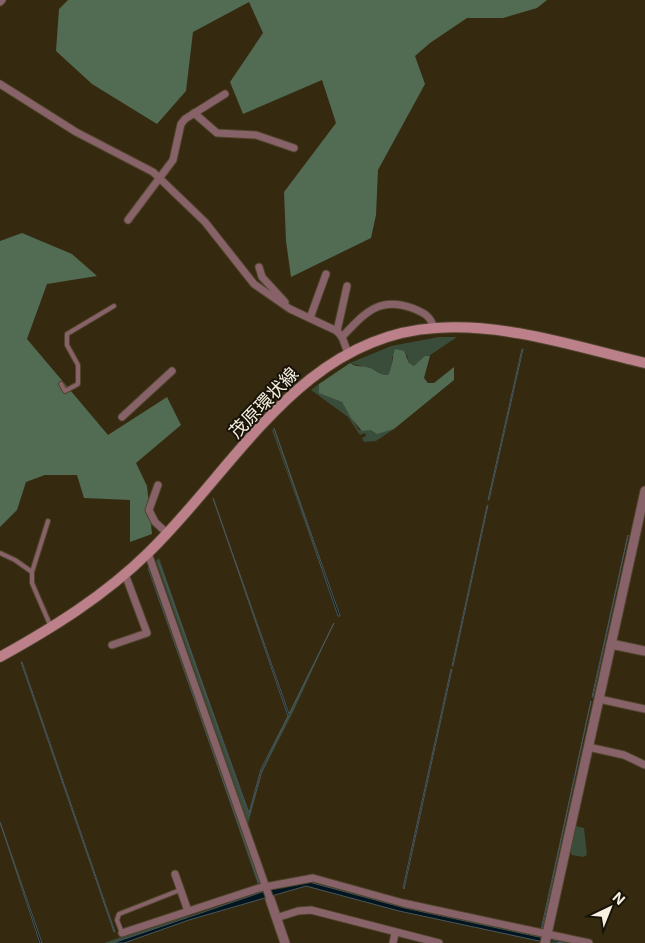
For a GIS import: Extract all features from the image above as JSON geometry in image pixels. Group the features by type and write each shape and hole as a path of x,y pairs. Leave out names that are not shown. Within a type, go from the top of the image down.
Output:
{"main road":[{"name":"茂原環状線","path":"0,657 52,629 125,574 168,534 288,398 310,378 348,353 390,336 434,328 485,328 645,363"}],"street":[{"path":"0,84 76,132 131,160 160,178 205,222 254,284 290,309 340,334"},
{"path":"128,220 175,155 181,124 194,113 226,94"},
{"path":"194,113 218,133 256,135 294,148"},
{"path":"260,267 262,277 290,309"},
{"path":"310,318 326,274"},
{"path":"346,286 340,334 348,353"},
{"path":"340,334 367,312 388,304 403,306 426,314 434,328"},
{"path":"122,417 172,371"},
{"path":"158,485 149,510 150,516 168,534"},
{"path":"546,939 611,644 642,523 645,492"},
{"path":"148,553 285,943"},
{"path":"112,645 147,632 125,574"},
{"path":"611,644 645,651"},
{"path":"600,699 645,709"},
{"path":"588,747 624,755 645,765"},
{"path":"175,874 188,911"},
{"path":"122,933 266,887 312,878 546,939 589,943"},
{"path":"276,918 298,911 310,910 439,943"},
{"path":"393,943 395,933"}],"lane":[{"path":"62,384 65,391 78,384 78,365 66,344 68,334 114,306"},
{"path":"48,521 32,572 32,583 52,629"},
{"path":"0,552 16,560 32,572"},
{"path":"122,933 117,920 119,914 180,890"}],"green space":[{"path":"68,0 547,0 537,8 503,18 467,18 430,43 415,56 425,84 378,170 376,215 371,238 291,277 286,241 284,192 336,123 322,80 243,114 230,82 263,33 249,2 193,32 186,91 157,124 92,84 56,51 59,9"},
{"path":"22,233 72,254 97,276 47,284 27,339 108,435 167,397 181,425 136,463 147,486 152,534 130,542 130,500 84,498 77,475 45,475 26,482 17,510 0,527 0,241"},
{"path":"439,337 457,337 414,366 409,363 407,355 392,357 392,367 388,375 384,376 377,371 350,363 391,346"},
{"path":"395,349 404,351 409,363 414,366 425,356 430,356 424,378 428,383 434,383 454,367 454,380 394,429 377,434 370,430 362,431 351,418 342,402 319,393 319,384 350,363 388,375"},
{"path":"321,382 319,384 342,402 359,430 370,430 375,433 394,429 376,441 364,442 362,438 366,436 365,433 360,435 348,417 311,390"},
{"path":"273,429 338,616 272,430"},
{"path":"159,558 249,816 262,770 334,623 294,710 262,773 248,824 156,561"},
{"path":"149,567 260,883 258,885"},
{"path":"576,826 584,828 587,855 583,857 572,855 570,852"},
{"path":"187,914 187,917 113,943 104,943"}],"water":[{"path":"522,349 523,349 488,500"},
{"path":"274,428 340,616 338,616"},
{"path":"213,498 289,714 334,623 262,770 249,816 159,563 249,813 261,769 288,716"},
{"path":"487,506 453,666 452,666"},
{"path":"628,535 593,697 592,697"},
{"path":"149,567 259,883 148,568"},
{"path":"22,662 115,932 114,932"},
{"path":"452,669 404,889 403,888"},
{"path":"591,701 542,930 541,930"},
{"path":"0,822 42,943 40,943"},
{"path":"309,882 405,908 567,943 539,941 399,911 306,886 189,920 124,943 113,943 271,889"}]}
